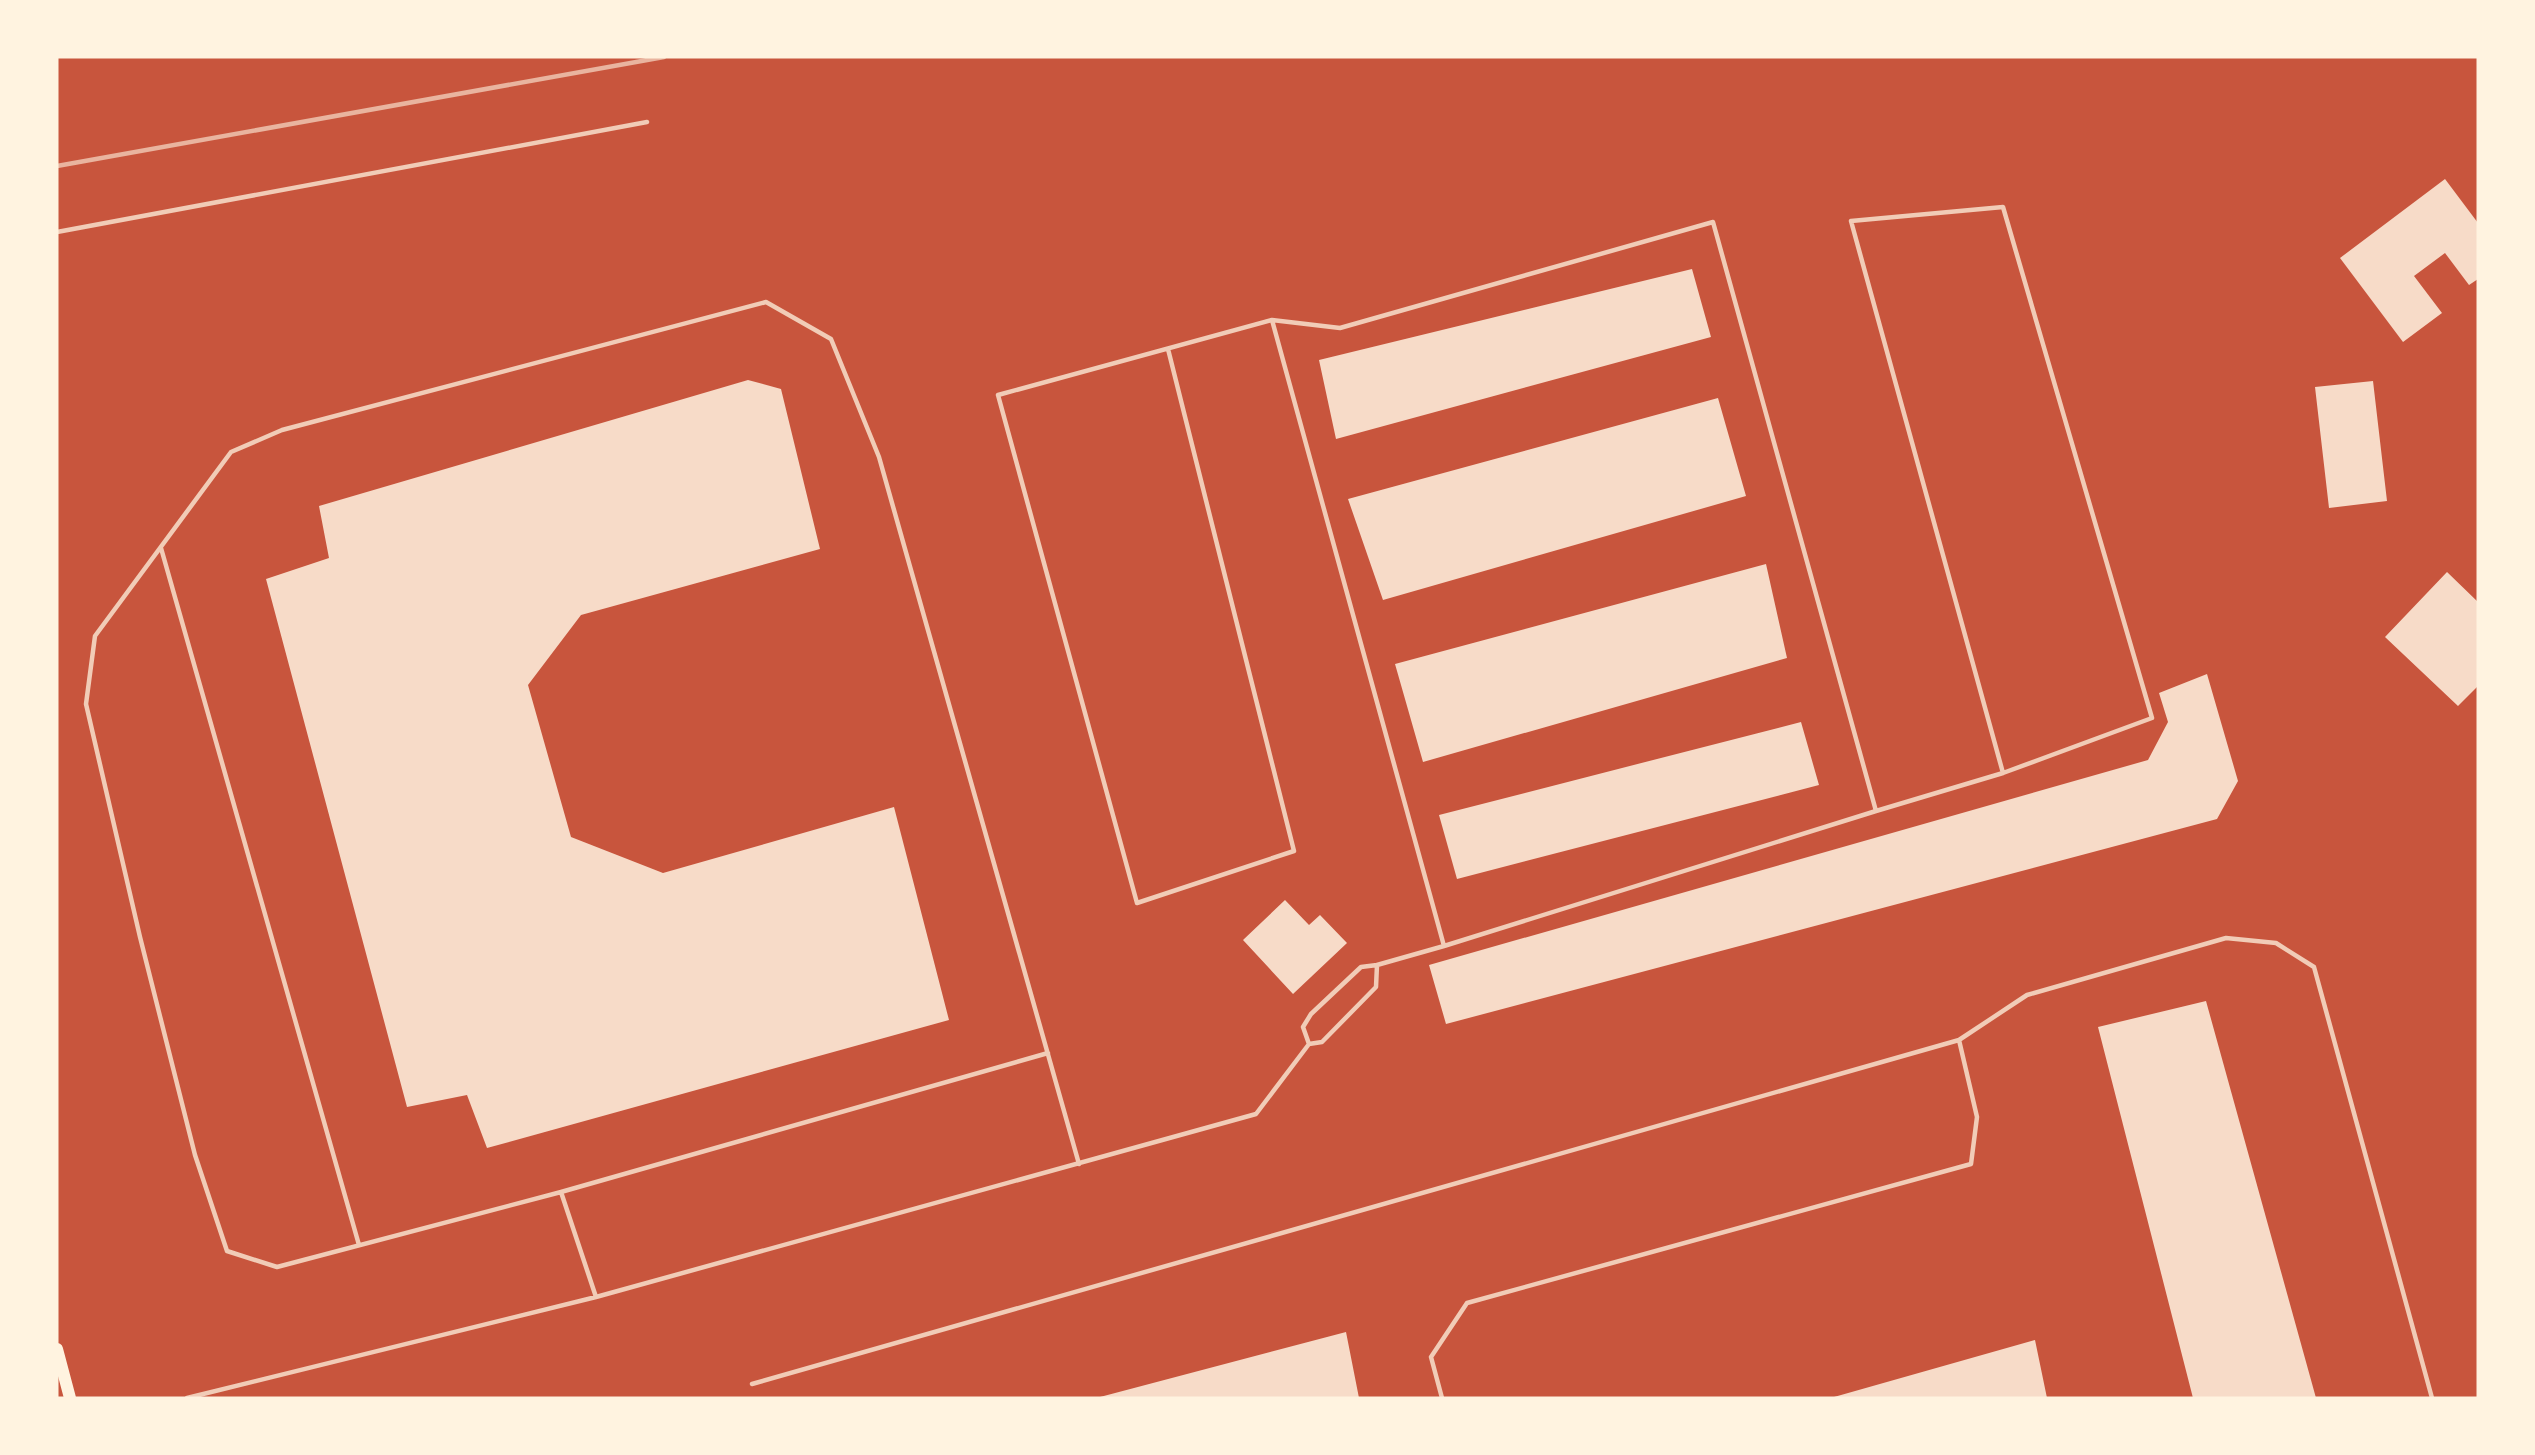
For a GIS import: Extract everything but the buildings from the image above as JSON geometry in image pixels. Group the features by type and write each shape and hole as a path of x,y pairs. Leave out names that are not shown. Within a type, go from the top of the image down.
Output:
{"main road":[{"path":"57,1348 70,1398"}],"lane":[{"path":"57,232 647,122"},
{"path":"1309,1044 1303,1027 1311,1014 1362,967 1444,946 2003,773 2152,718 2003,207 1851,221 2003,773"},
{"path":"1168,349 1294,851 1137,903 998,395 1272,320 1340,328 1713,222 1876,811"},
{"path":"1048,1053 561,1192 277,1267 227,1251 195,1155 140,937 86,704 95,636 231,452 282,430 766,302 831,339 879,457 1048,1053 1079,1164"},
{"path":"1272,320 1444,946"},
{"path":"161,548 359,1245"},
{"path":"752,1384 1959,1040 2027,995 2226,938 2276,943 2314,967 2432,1398"},
{"path":"187,1398 596,1297 1256,1114 1309,1044 1322,1042 1376,987 1377,965"},
{"path":"1443,1398 1431,1357 1467,1303 1971,1164 1977,1117 1959,1040"},
{"path":"561,1192 596,1297"}],"railway":[{"path":"57,166 664,57"}]}
